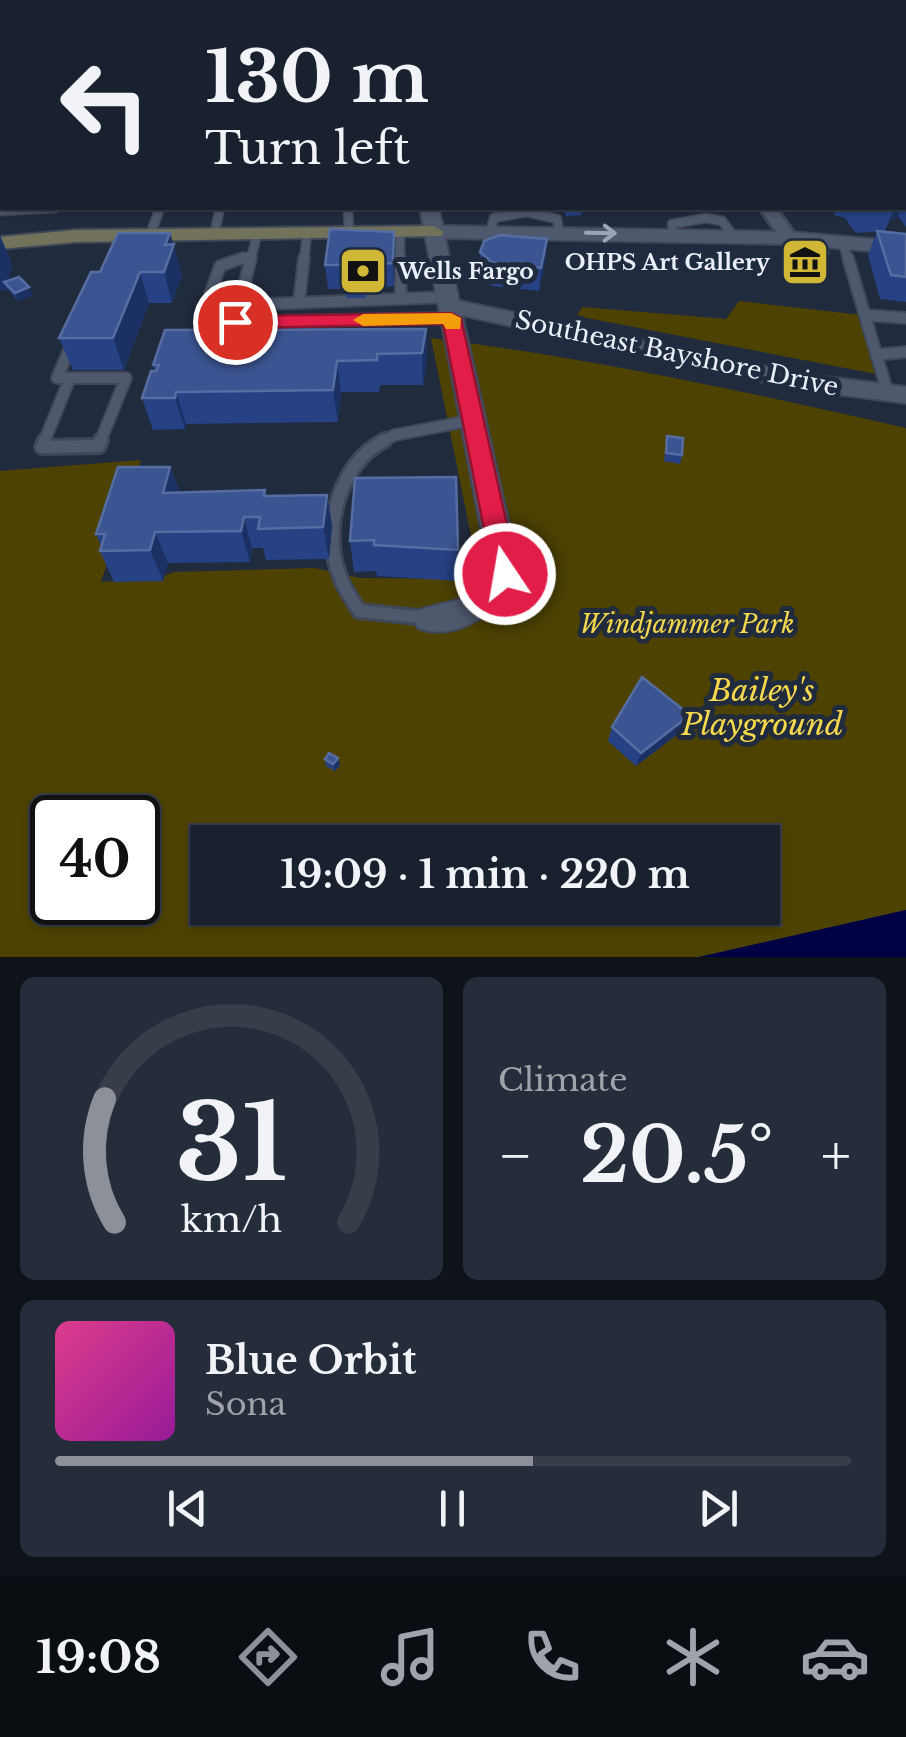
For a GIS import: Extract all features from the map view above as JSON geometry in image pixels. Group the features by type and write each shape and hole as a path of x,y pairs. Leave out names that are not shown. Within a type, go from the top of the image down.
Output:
{"main road":[{"path":"0,242 117,242 150,235 214,234 255,244 307,234 434,232"}],"street":[{"path":"429,618 475,610 505,574 430,210"},
{"path":"769,210 789,238"},
{"path":"434,232 734,236 906,248"},
{"name":"Southeast Bayshore Drive","path":"449,307 796,381 897,395"}],"lane":[{"path":"0,212 28,210"},
{"path":"150,235 159,210"},
{"path":"214,234 220,210"},
{"path":"348,210 350,233"},
{"path":"490,232 494,218 534,210 556,219 558,232"},
{"path":"400,233 401,298"},
{"path":"299,302 307,234"},
{"path":"844,243 876,355 897,395"},
{"path":"255,244 233,328 204,329 201,320 220,266 255,244"},
{"path":"239,304 401,298 449,307"},
{"path":"235,322 449,307"},
{"path":"865,315 906,318"},
{"path":"70,378 42,446 99,446 126,378 70,378 57,378 78,329"},
{"path":"876,355 906,352"},
{"path":"429,618 359,611 338,574 332,509 352,470 375,445 395,434 473,420"},
{"path":"312,509 332,509"}],"green space":[{"path":"739,301 861,315 876,374 577,316 582,307 726,319"},
{"name":"Windjammer Park","path":"431,338 610,366 906,428 906,910 699,957 0,957 0,471 141,460 101,582 159,578 174,572 315,568 360,578 463,579 477,565"}],"shaded area":[{"path":"906,910 906,957 699,957"}],"building":[{"path":"330,229 394,232 393,263 364,265 364,274 344,275 345,265 325,265"},
{"path":"877,231 906,234 906,277 891,275"},
{"path":"118,233 170,233 165,245 174,244 164,272 140,272 113,338 59,338 91,272 100,272"},
{"path":"500,235 547,239 541,268 493,263 480,252 484,241"},
{"path":"794,240 826,243 828,253 795,250"},
{"path":"19,277 29,287 15,293 4,282"},
{"path":"426,329 422,353 377,354 377,360 337,361 333,390 176,392 175,398 142,398 151,371 159,365 153,365 165,330"},
{"path":"667,436 683,438 682,455 666,453"},
{"path":"118,467 170,467 163,493 265,490 264,496 327,495 323,527 258,529 260,517 244,517 241,531 155,532 150,550 100,551 105,534 96,534"},
{"path":"456,477 458,550 350,541 355,478"},
{"path":"642,677 690,715 641,753 612,727"},
{"path":"329,753 338,758 333,764 325,759"}],"slow traffic":[{"path":"363,320 451,318 453,325"}],"place":[{"name":"OHPS Art Gallery","path":"805,262"},
{"name":"Wells Fargo","path":"363,271"}],"route":[{"path":"235,322 451,318 505,574"}],"park label":[{"name":"Bailey's Playground","path":"762,708"}]}
